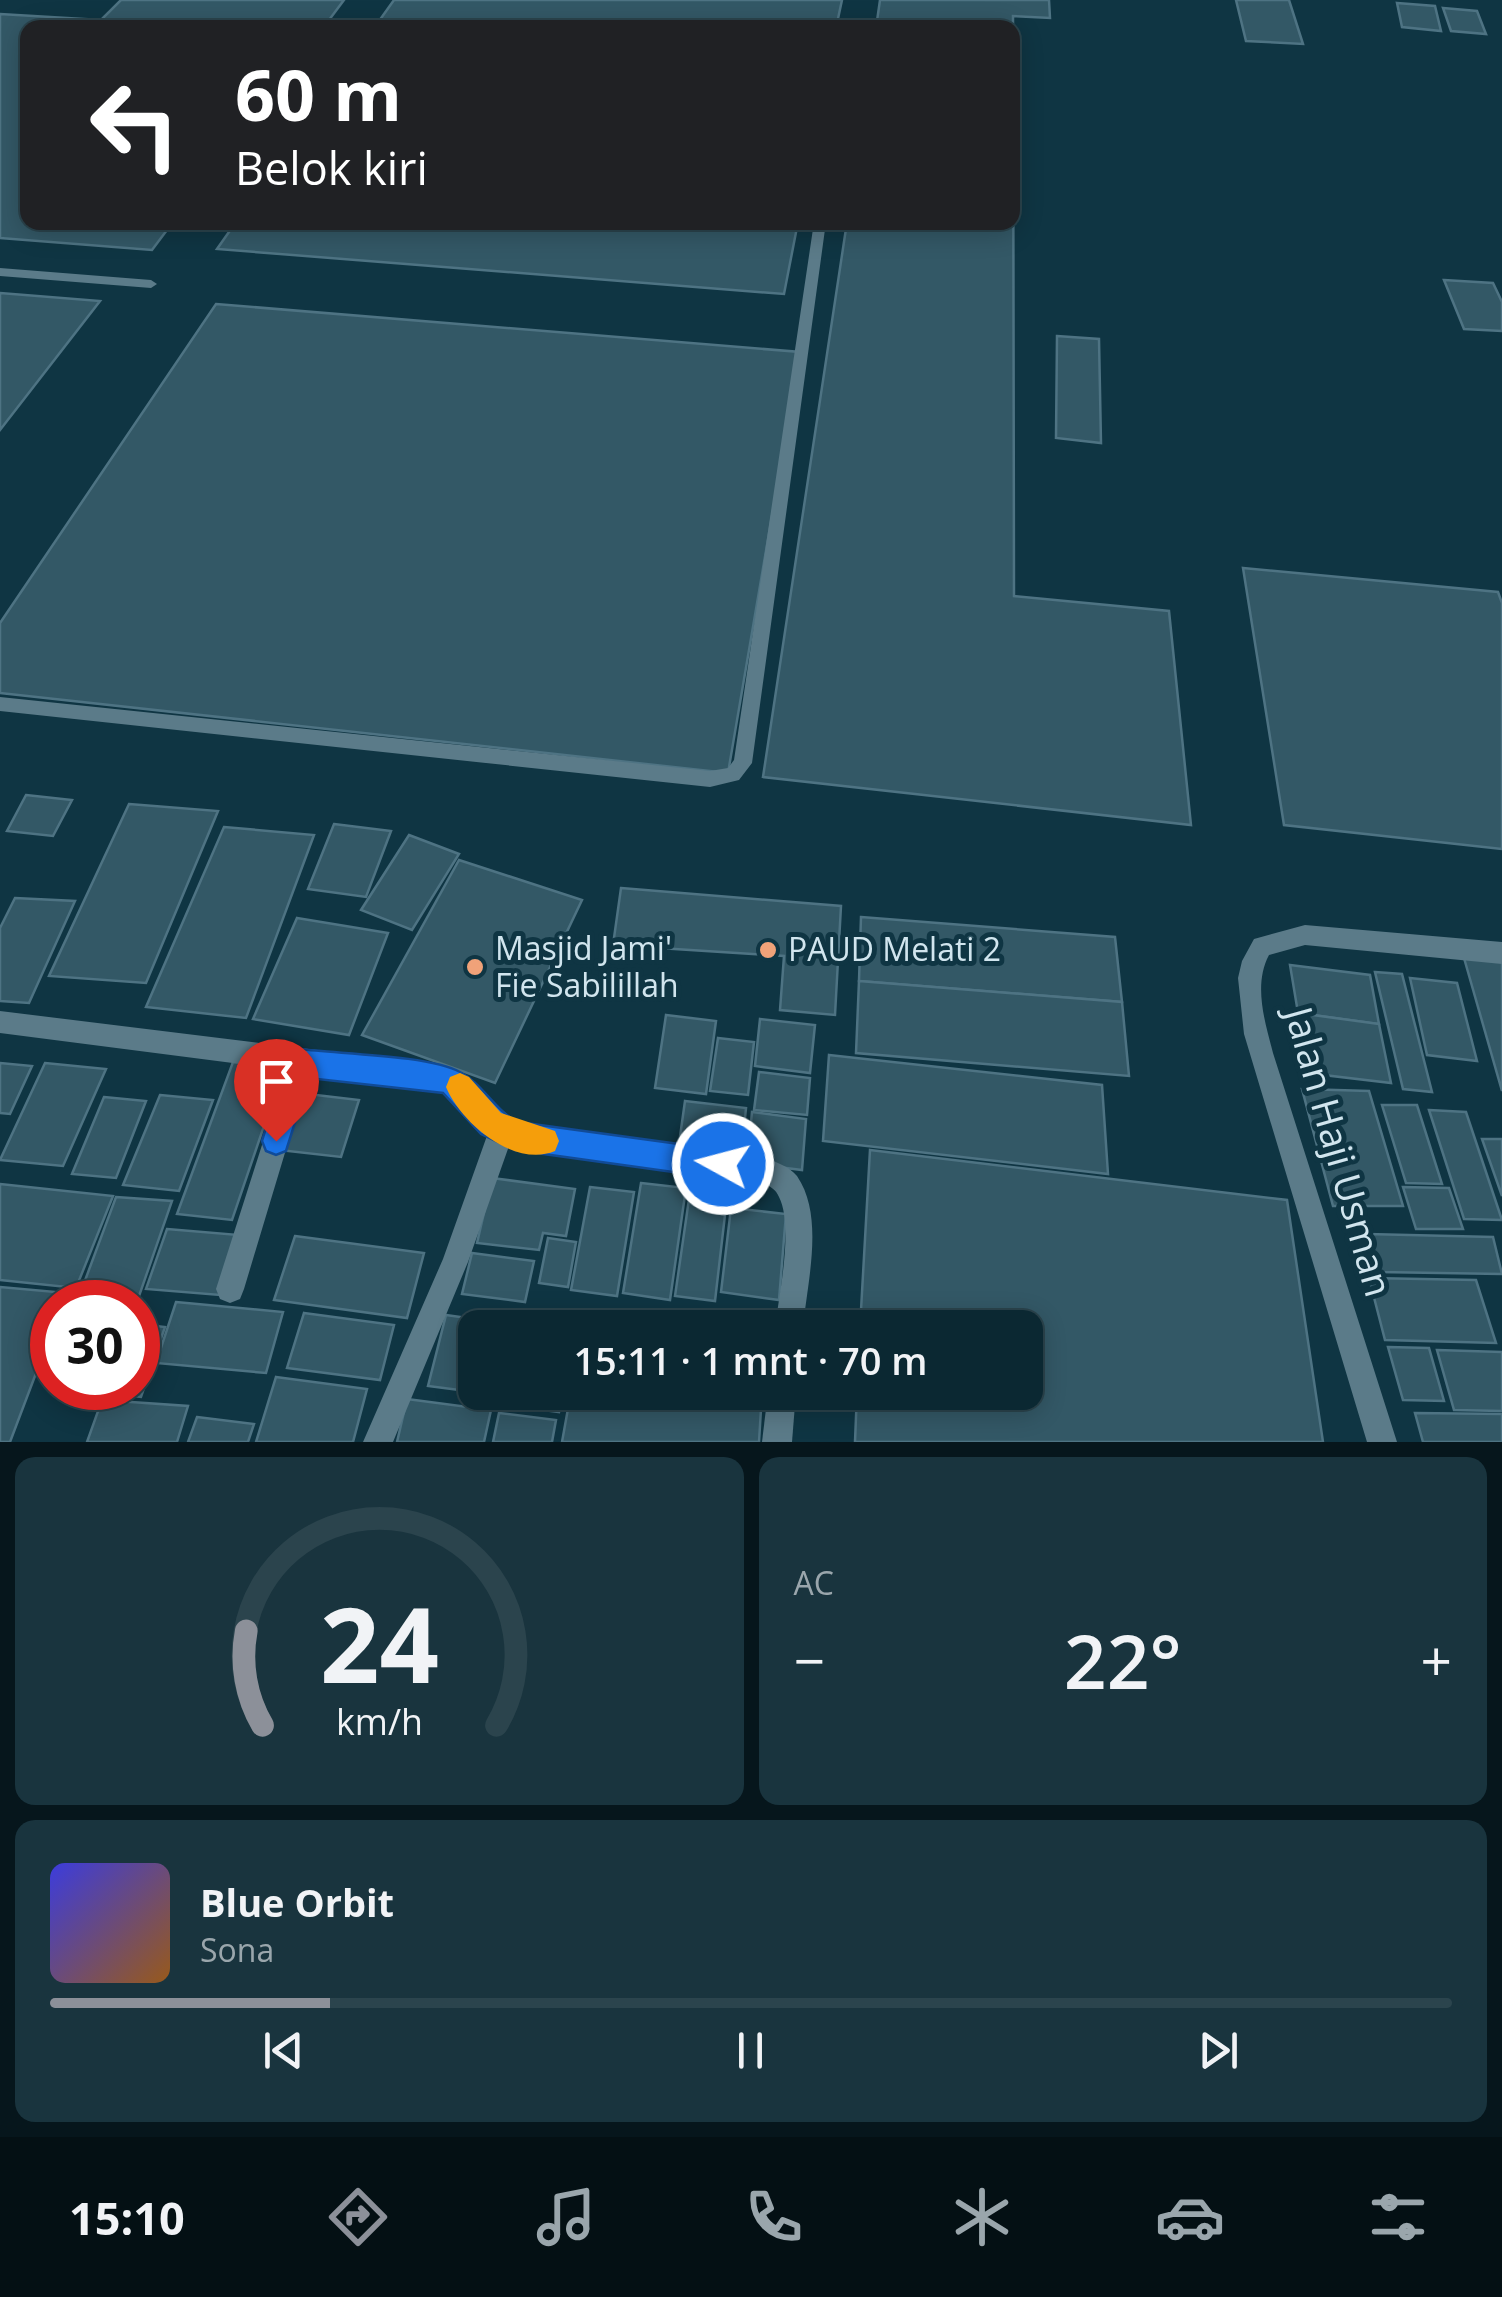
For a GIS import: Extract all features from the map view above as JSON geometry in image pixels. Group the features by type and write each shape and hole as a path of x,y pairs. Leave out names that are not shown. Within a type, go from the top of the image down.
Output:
{"street":[{"name":"Jalan Haji Usman","path":"1382,1442 1271,1087 1256,1028 1250,968 1262,946 1305,935 1502,952"},
{"path":"0,1022 447,1079 502,1130 530,1139 762,1169 780,1178 793,1196 796,1248 790,1310"},
{"path":"230,1289 300,1063"},
{"path":"378,1442 456,1262 502,1130"},
{"path":"778,1442 781,1410"}],"lane":[{"path":"0,704 710,779 733,775 743,764 819,230"},
{"path":"0,272 150,284"}],"building":[{"path":"121,0 344,0 329,20 101,20"},
{"path":"394,0 842,0 838,20 380,20"},
{"path":"880,0 1049,0 1050,18 877,20"},
{"path":"1236,0 1289,0 1303,44 1246,41"},
{"path":"1397,3 1435,6 1441,31 1402,27"},
{"path":"1443,8 1477,11 1486,34 1451,31"},
{"path":"0,14 101,20 20,20 20,230 167,230 152,250 0,238"},
{"path":"230,230 796,230 784,294 217,249"},
{"path":"846,230 1013,230 1014,596 1169,611 1191,825 763,777"},
{"path":"1444,280 1493,283 1502,302 1502,331 1464,329"},
{"path":"0,293 100,301 0,430"},
{"path":"216,304 800,352 728,773 0,693 0,623"},
{"path":"1057,336 1099,339 1101,443 1056,438"},
{"path":"1243,568 1498,592 1502,603 1502,849 1284,825"},
{"path":"26,795 72,800 53,836 7,831"},
{"path":"129,804 218,811 146,983 49,976"},
{"path":"334,824 391,831 366,897 308,889"},
{"path":"224,827 314,835 246,1018 146,1007"},
{"path":"409,835 459,854 412,930 361,910"},
{"name":"Masjid Jami' Fie Sabilillah","path":"459,860 582,900 495,1083 362,1035"},
{"name":"PAUD Melati 2","path":"621,888 841,906 835,1015 780,1010 784,956 613,945"},
{"path":"15,898 75,901 29,1003 0,1001 0,928"},
{"path":"861,917 1115,937 1122,1002 859,981"},
{"path":"297,918 388,933 349,1035 253,1019"},
{"path":"1464,958 1502,961 1502,1091"},
{"path":"1290,965 1370,975 1379,1024 1298,1013"},
{"path":"1375,972 1402,974 1432,1092 1403,1089"},
{"path":"1410,978 1457,983 1477,1061 1427,1055"},
{"path":"859,981 1122,1002 1129,1076 856,1053"},
{"path":"1298,1013 1379,1024 1391,1083 1307,1073"},
{"path":"666,1015 716,1021 706,1094 655,1088"},
{"path":"760,1019 815,1025 810,1073 755,1066"},
{"path":"718,1038 754,1042 748,1095 710,1091"},
{"path":"829,1055 1102,1085 1108,1174 823,1141"},
{"path":"233,1062 284,1067 232,1220 177,1214"},
{"path":"0,1063 32,1066 10,1114 0,1113"},
{"path":"45,1063 106,1069 63,1166 0,1160"},
{"path":"759,1072 810,1078 807,1115 754,1110"},
{"path":"1302,1089 1369,1091 1403,1206 1333,1206"},
{"path":"299,1093 359,1100 341,1157 279,1150"},
{"path":"160,1095 213,1100 179,1191 123,1185"},
{"path":"104,1097 146,1101 116,1178 72,1174"},
{"path":"685,1101 746,1108 741,1159 678,1151"},
{"path":"1382,1105 1417,1105 1442,1184 1406,1183"},
{"path":"1429,1110 1466,1112 1502,1220 1464,1219"},
{"path":"752,1112 806,1119 802,1170 747,1163"},
{"path":"1482,1139 1502,1139 1502,1196"},
{"path":"870,1150 1287,1200 1323,1442 855,1442 856,1410 1043,1410 1043,1310 861,1310"},
{"path":"492,1178 575,1189 566,1236 543,1233 539,1250 477,1243"},
{"path":"641,1183 686,1188 670,1300 623,1293"},
{"path":"0,1184 113,1196 79,1280 30,1280 30,1283 0,1280"},
{"path":"691,1185 728,1189 715,1301 675,1296"},
{"path":"590,1187 634,1192 617,1296 571,1290"},
{"path":"1403,1187 1449,1188 1463,1229 1416,1229"},
{"path":"116,1197 172,1201 145,1280 85,1280"},
{"path":"731,1208 786,1214 779,1300 721,1292"},
{"path":"167,1229 239,1235 220,1295 160,1290 160,1280 149,1280"},
{"path":"1367,1234 1493,1237 1502,1274 1378,1272"},
{"path":"295,1236 424,1253 407,1318 274,1300"},
{"path":"548,1238 576,1242 568,1287 539,1283"},
{"path":"472,1253 534,1261 525,1302 462,1294"},
{"path":"1369,1278 1476,1280 1496,1343 1385,1340"},
{"path":"0,1287 30,1290 30,1389 10,1442 0,1442"},
{"path":"176,1302 283,1312 266,1373 160,1363 160,1351"},
{"path":"304,1313 394,1325 380,1380 287,1368"},
{"path":"446,1315 458,1317 458,1390 428,1386"},
{"path":"1388,1347 1429,1348 1444,1401 1403,1400"},
{"path":"1437,1350 1502,1352 1502,1411 1454,1410"},
{"path":"276,1377 367,1389 353,1442 256,1442"},
{"path":"407,1399 458,1406 458,1410 491,1410 484,1442 397,1442"},
{"path":"160,1404 188,1406 177,1442 87,1442 98,1410 160,1410"},
{"path":"568,1410 761,1410 759,1442 562,1442"},
{"path":"499,1413 556,1420 552,1442 493,1442"},
{"path":"1415,1413 1502,1414 1502,1442 1423,1442"},
{"path":"197,1417 254,1424 248,1442 188,1442"}],"slow traffic":[{"path":"460,1087 491,1124 515,1136 545,1141"}],"place":[{"name":"PAUD Melati 2","path":"768,950"},
{"name":"Masjid Jami' Fie Sabilillah","path":"475,967"}],"route":[{"path":"276,1141 300,1063 447,1079 461,1088 491,1124 515,1136 723,1164"}]}
